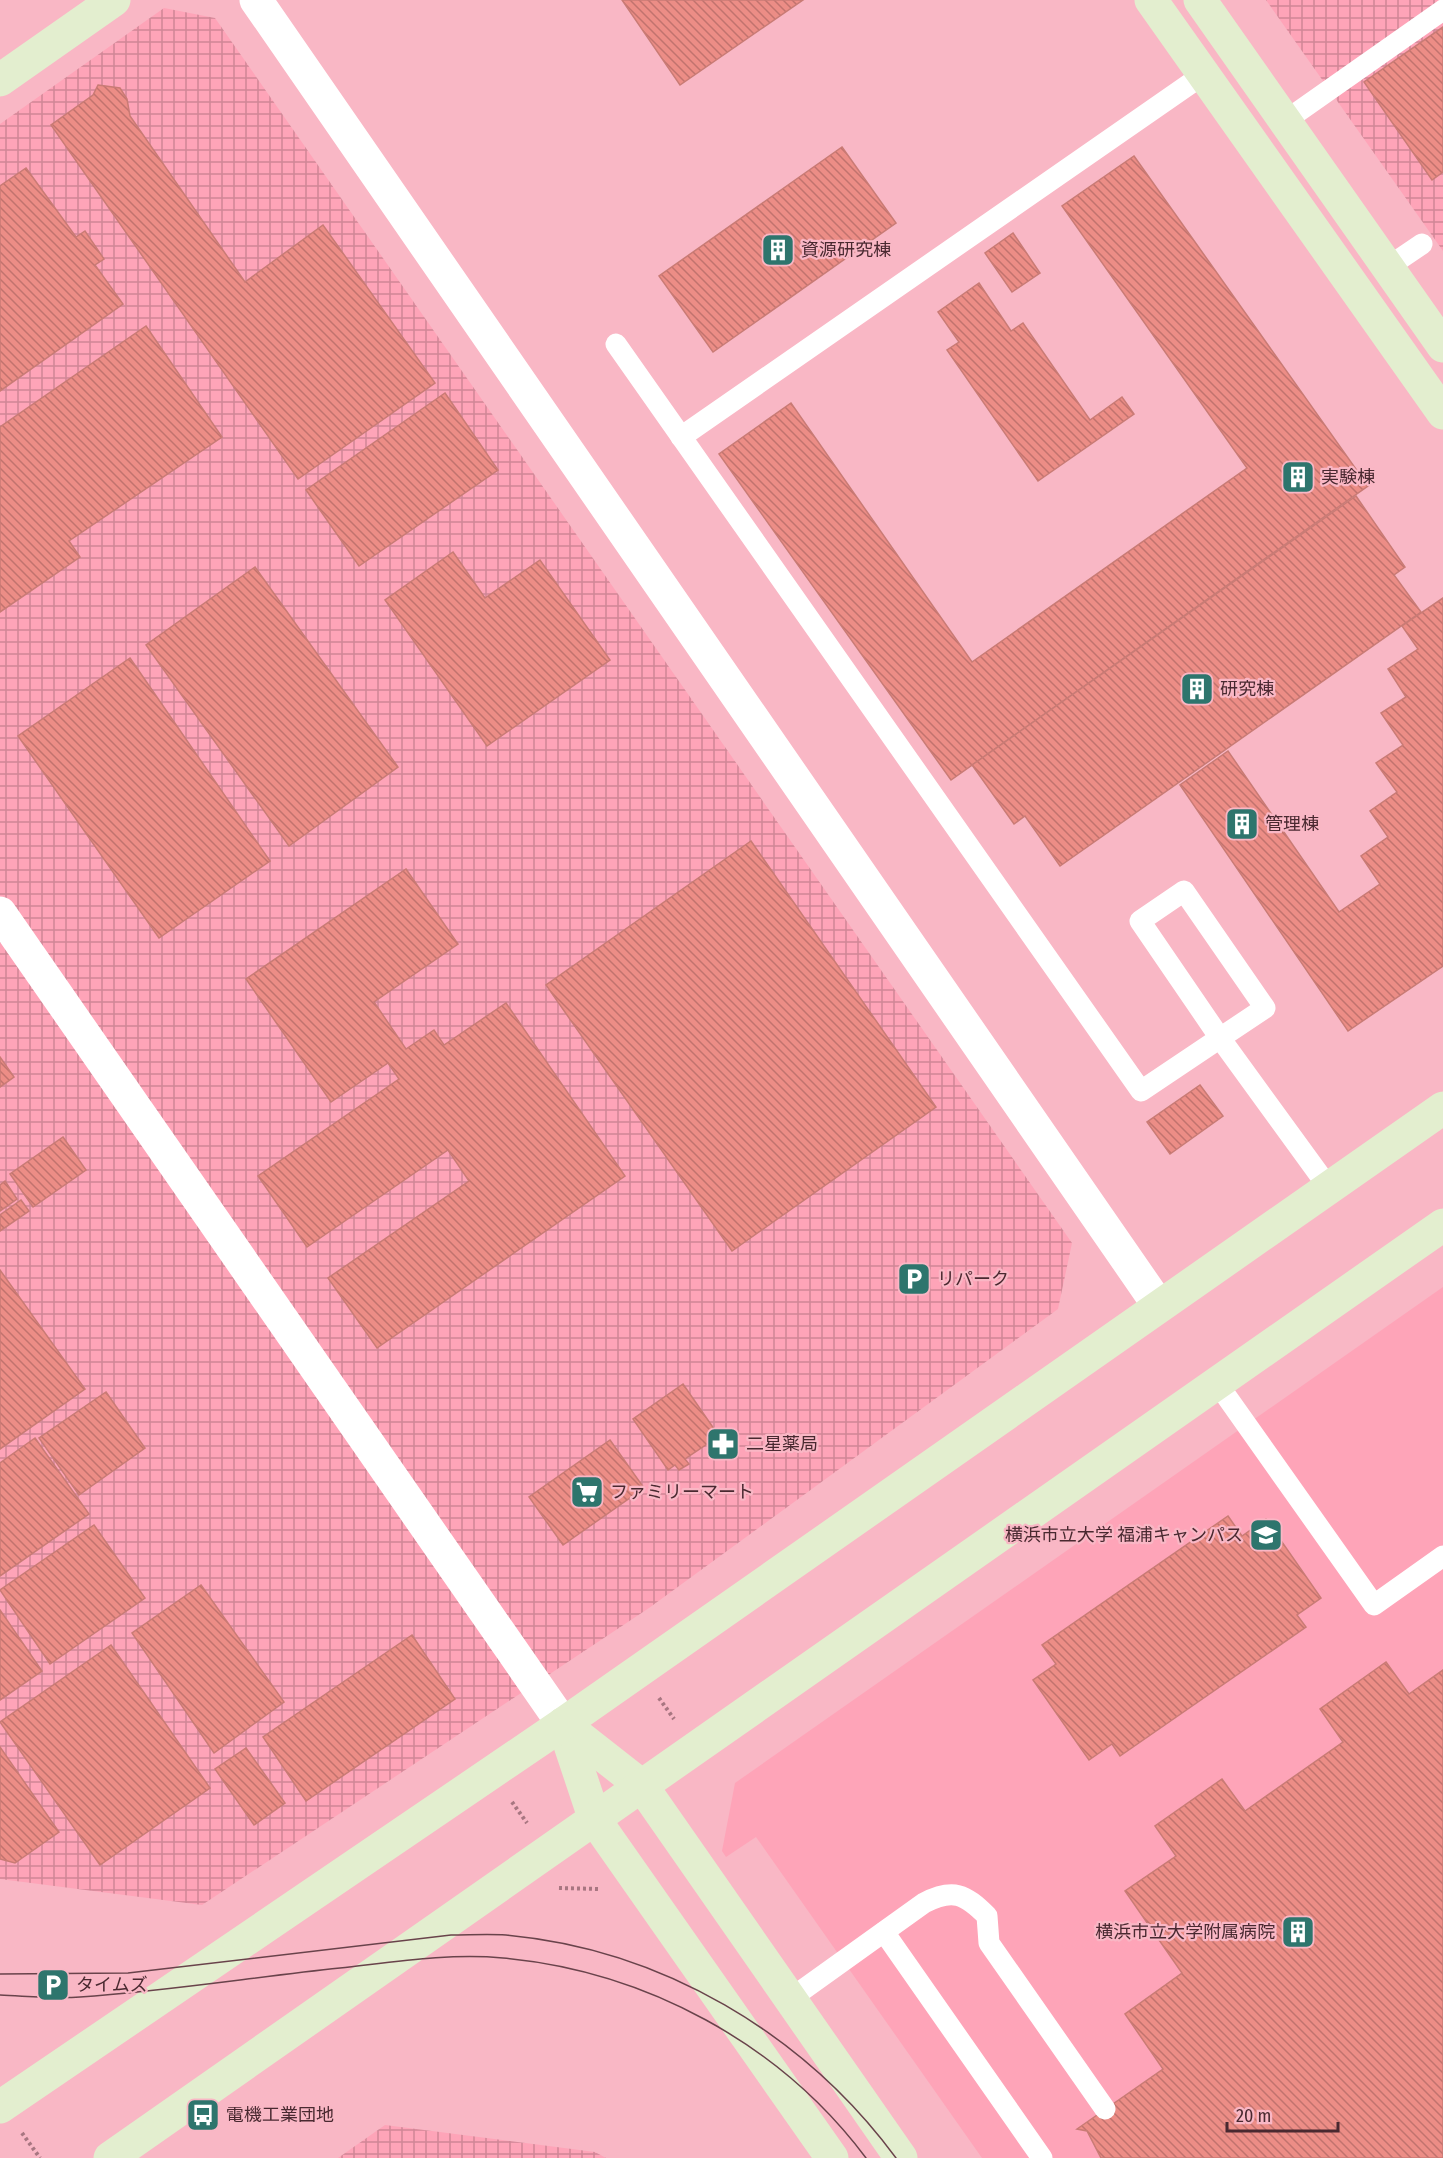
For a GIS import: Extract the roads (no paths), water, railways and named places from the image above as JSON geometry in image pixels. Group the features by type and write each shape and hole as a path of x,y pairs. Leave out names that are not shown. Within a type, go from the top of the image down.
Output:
{"street":[{"path":"0,80 114,0"},
{"path":"256,0 1159,1306"},
{"path":"1151,0 1443,413"},
{"path":"1200,0 1443,346"},
{"path":"0,913 563,1724 595,1820 832,2158"},
{"path":"0,2107 563,1724 638,1669 1443,1108"},
{"path":"111,2158 1443,1225"},
{"path":"563,1724 642,1786 901,2158"}],"lane":[{"path":"1285,121 1443,10"},
{"path":"681,437 1204,74"},
{"path":"1388,267 1422,244"},
{"path":"616,344 1141,1091 1220,1038 1265,1008 1185,891 1140,921 1220,1038 1329,1188"},
{"path":"1217,1383 1374,1605 1443,1556"},
{"path":"790,1999 940,1895 957,1894 972,1902 987,1916 989,1944 1105,2109"},
{"path":"884,1932 1042,2158"}],"tram line":[{"path":"0,1974 128,1973 451,1935 506,1935 563,1943 619,1958 673,1979 725,2005 773,2036 818,2072 859,2113 896,2158"},
{"path":"0,1995 80,1997 178,1988 442,1957 503,1958 556,1966 608,1979 658,1997 706,2020 751,2048 793,2080 832,2117 866,2158"}],"place":[{"name":"資源研究棟","path":"778,250"},
{"name":"実験棟","path":"1298,477"},
{"name":"研究棟","path":"1197,689"},
{"name":"管理棟","path":"1242,824"},
{"name":"リパーク","path":"914,1279"},
{"name":"二星薬局","path":"723,1444"},
{"name":"ファミリーマート","path":"587,1492"},
{"name":"横浜市立大学 福浦キャンパス","path":"1266,1535"},
{"name":"横浜市立大学附属病院","path":"1298,1932"},
{"name":"タイムズ","path":"53,1985"},
{"name":"電機工業団地","path":"203,2115"}]}
